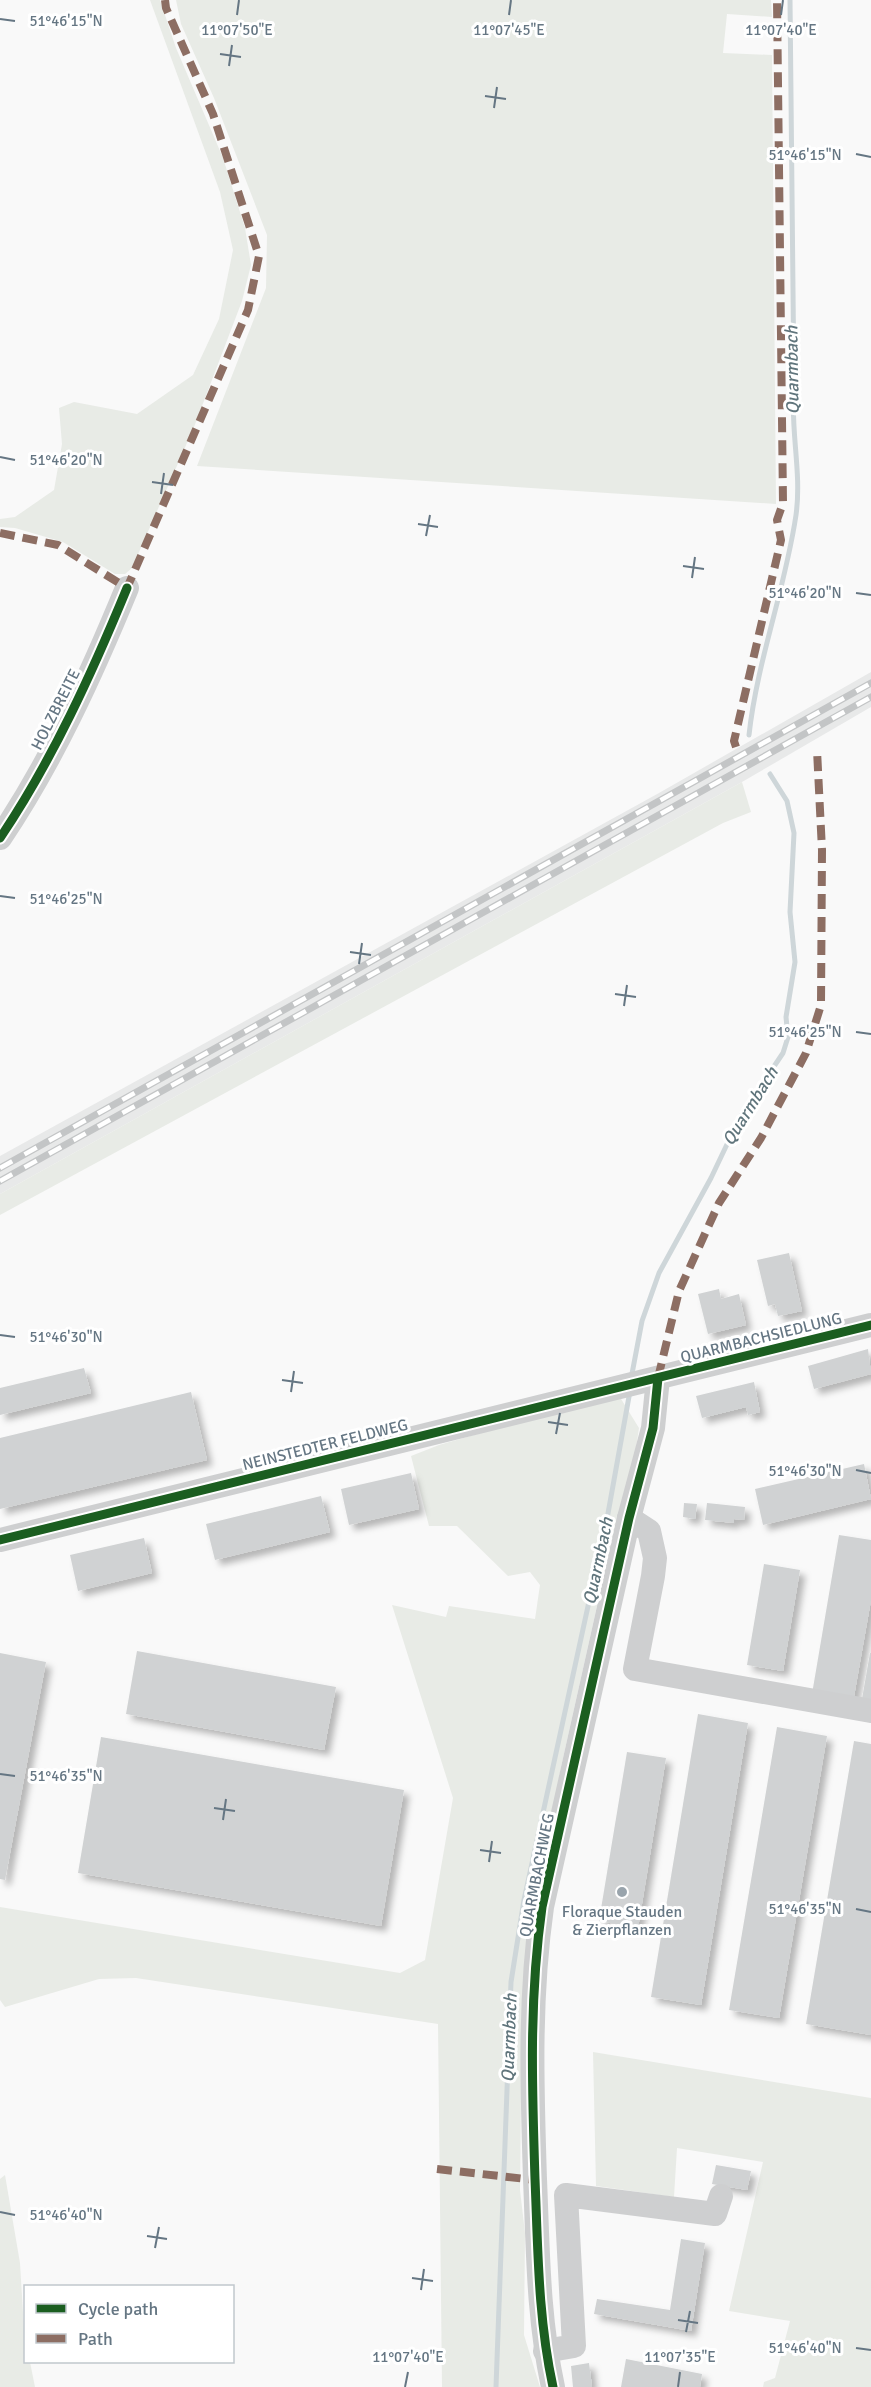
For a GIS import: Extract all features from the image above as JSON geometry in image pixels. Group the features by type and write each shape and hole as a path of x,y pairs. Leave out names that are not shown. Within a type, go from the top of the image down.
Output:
{"street":[{"name":"HOLZBREITE","path":"0,838 24,803 101,650 127,588"},
{"name":"QUARMBACHSIEDLUNG","path":"641,1382 871,1325"},
{"name":"QUARMBACHWEG","path":"553,2387 545,2351 537,2263 530,2067 531,2008 542,1907 629,1518 653,1428 641,1382"},
{"name":"NEINSTEDTER FELDWEG","path":"0,1540 641,1382"},
{"path":"629,1518 649,1531 655,1558 635,1669 871,1711"},
{"path":"545,2351 574,2346 566,2195 715,2214 721,2196"}],"shaded area":[{"path":"150,0 160,0 176,48 223,158 245,228 251,265 242,301 194,427 132,568 125,574 115,574 63,542 15,528 0,527 0,519 15,517 54,490 62,444 59,408 74,402 137,414 193,375 219,319 233,250 220,192"},
{"path":"176,0 771,0 772,17 727,14 723,53 772,55 776,504 197,466 266,288 267,235 214,98 181,24"},
{"path":"871,672 871,707 742,782 0,1194 0,1156 659,793"},
{"path":"742,782 751,812 723,823 0,1215 0,1194"},
{"path":"618,1394 639,1428 634,1462 605,1570 561,1767 529,1939 521,2094 520,2190 525,2233 524,2335 540,2387 442,2387 438,2024 136,1978 99,1979 5,2007 0,2000 0,1907 400,1973 425,1960 453,1798 392,1605 446,1617 449,1606 535,1619 540,1585 530,1572 508,1576 457,1526 429,1526 411,1456 439,1445"},
{"path":"593,2052 871,2098 871,2387 763,2387 764,2382 775,2378 790,2321 729,2311 763,2162 677,2148 674,2197 596,2186"},
{"path":"5,2175 20,2263 24,2363 30,2363 35,2387 0,2387 0,2179"}],"building":[{"path":"789,1253 802,1311 778,1316 775,1304 768,1306 757,1260"},
{"path":"719,1289 721,1299 739,1294 746,1325 708,1334 698,1294"},
{"path":"868,1349 871,1374 814,1389 808,1366"},
{"path":"84,1368 91,1393 0,1415 0,1388"},
{"path":"754,1382 760,1412 748,1415 746,1407 702,1418 696,1396"},
{"path":"191,1392 207,1460 0,1509 0,1438"},
{"path":"864,1464 871,1499 763,1525 755,1489"},
{"path":"411,1473 419,1509 349,1525 341,1489"},
{"path":"321,1496 330,1532 215,1560 206,1524"},
{"path":"684,1503 697,1504 695,1519 683,1517"},
{"path":"707,1503 745,1507 744,1520 734,1519 734,1523 705,1520"},
{"path":"839,1535 871,1540 871,1600 853,1702 812,1694"},
{"path":"144,1538 152,1573 78,1591 70,1555"},
{"path":"764,1564 800,1570 783,1671 747,1665"},
{"path":"137,1651 336,1687 324,1750 126,1714"},
{"path":"0,1653 46,1662 5,1880 0,1879"},
{"path":"871,1653 871,1700 862,1699"},
{"path":"698,1714 748,1723 701,2005 651,1997"},
{"path":"777,1727 827,1736 779,2018 729,2010"},
{"path":"101,1737 404,1790 381,1926 78,1873"},
{"path":"854,1741 871,1744 871,2035 806,2024"},
{"path":"627,1752 666,1758 638,1928 599,1921"},
{"path":"716,2165 751,2171 747,2190 712,2184"},
{"path":"681,2239 705,2243 691,2331 594,2314 597,2299 670,2310"},
{"path":"626,2359 702,2374 700,2387 621,2387"},
{"path":"589,2363 592,2387 573,2387 571,2366"}],"waterway":[{"name":"Quarmbach","path":"749,735 758,680 791,543 797,499 793,419 790,0"},
{"name":"Quarmbach","path":"631,1379 642,1321 659,1273 711,1178 740,1117 783,1053 788,1037 786,1017 795,962 790,912 794,833 787,801 770,774"},
{"name":"Quarmbach","path":"496,2387 511,1982 524,1900 607,1519 630,1391"}],"railway":[{"path":"0,1168 871,683"},
{"path":"0,1181 871,697"}],"marked path":[{"path":"0,533 58,545 127,588 248,310 259,256 213,114 166,8 165,0"},
{"path":"736,747 734,741 781,540 777,520 783,503 777,0"},
{"path":"658,1378 679,1291 719,1203 761,1138 806,1053 821,1005 822,850 817,750"},
{"path":"437,2169 535,2180"}],"cycle path":[{"path":"0,838 37,778 70,716 127,588"},
{"path":"0,1540 871,1325"},
{"path":"553,2387 544,2335 535,2179 533,2009 538,1941 542,1907 629,1518 653,1428 658,1378"}],"place":[{"name":"Floraque Stauden & Zierpflanzen","path":"622,1892"}]}
